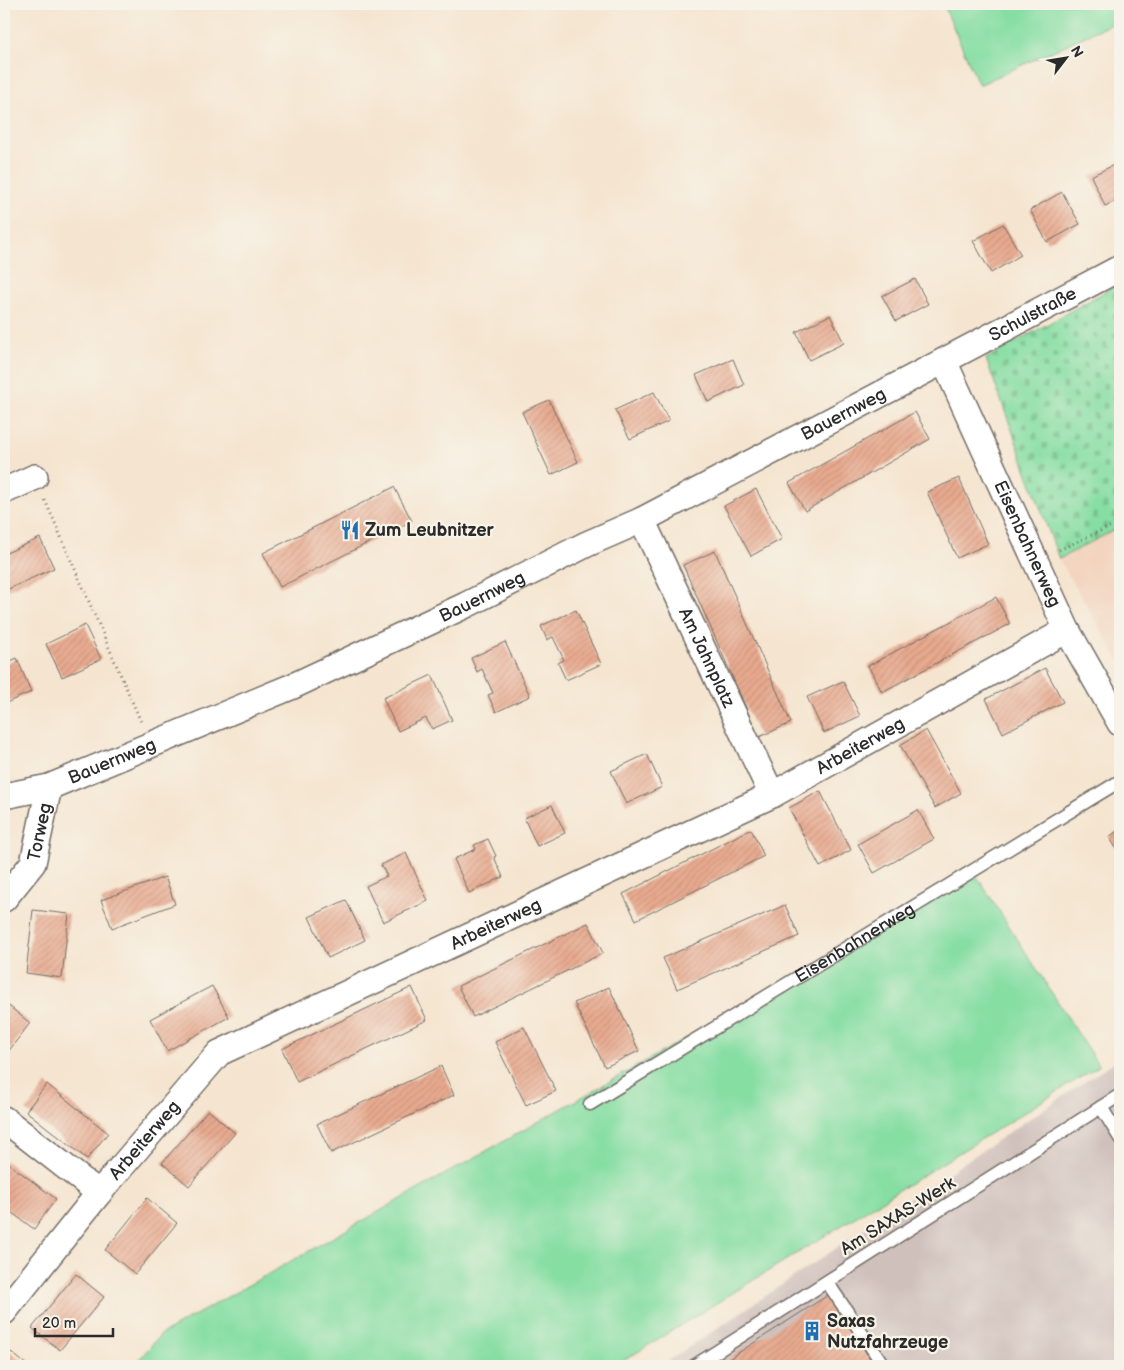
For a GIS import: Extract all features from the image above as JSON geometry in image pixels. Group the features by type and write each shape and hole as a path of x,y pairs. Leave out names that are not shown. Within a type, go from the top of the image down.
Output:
{"street":[{"name":"Schulstraße","path":"944,360 1120,268"},
{"name":"Bauernweg","path":"4,796 49,787 292,686 466,605 587,544 642,520 944,360"},
{"name":"Eisenbahnerweg","path":"944,360 1067,630 1120,723"},
{"path":"4,491 35,476"},
{"name":"Am Jahnplatz","path":"642,520 772,795"},
{"name":"Arbeiterweg","path":"4,1312 99,1193 219,1053 772,795 1067,630"},
{"name":"Torweg","path":"4,899 33,863 49,787"},
{"path":"4,1119 99,1193"}],"lane":[{"name":"Eisenbahnerweg","path":"590,1104 1120,781"},
{"name":"Am SAXAS-Werk","path":"694,1366 1120,1095"},
{"path":"1101,1107 1120,1138"},
{"path":"827,1282 884,1366"}],"path":[{"path":"35,476 151,745"},
{"path":"1036,561 1120,522"}],"shaded area":[{"path":"1120,527 1120,662 1059,559"},
{"path":"1120,1058 1120,1366 661,1366"}],"green space":[{"path":"943,4 1120,4 1120,20 979,85"},
{"path":"1120,283 1120,527 1059,559 986,359"},
{"path":"976,875 1099,1066 615,1366 134,1366 160,1335"}],"building":[{"path":"1120,162 1120,199 1105,206 1091,176"},
{"path":"1062,192 1080,224 1047,242 1030,210"},
{"path":"1003,224 1021,255 991,273 973,241"},
{"path":"915,279 928,304 896,321 882,296"},
{"path":"830,315 844,343 809,360 796,332"},
{"path":"733,359 744,385 708,402 696,375"},
{"path":"654,392 669,421 630,439 615,410"},
{"path":"549,400 578,462 551,475 522,412"},
{"path":"915,412 930,439 805,511 789,483"},
{"path":"959,478 988,544 957,558 927,492"},
{"path":"394,487 412,521 280,587 263,553"},
{"path":"756,489 782,539 751,556 724,506"},
{"path":"40,538 54,568 4,591 4,554"},
{"path":"715,551 791,723 759,737 683,565"},
{"path":"996,597 1010,624 882,692 868,666"},
{"path":"576,610 601,664 566,680 558,663 564,660 553,637 547,640 541,626"},
{"path":"85,625 101,659 62,677 46,644"},
{"path":"505,642 530,696 496,712 488,695 493,693 482,669 477,672 471,658"},
{"path":"17,658 31,692 4,704 4,664"},
{"path":"1045,668 1063,702 1003,733 986,699"},
{"path":"432,675 452,720 432,729 426,718 398,731 383,698"},
{"path":"843,681 860,716 824,733 807,697"},
{"path":"926,730 961,793 935,808 900,745"},
{"path":"647,754 662,787 626,804 611,771"},
{"path":"820,791 851,850 820,867 789,808"},
{"path":"552,805 565,833 537,846 524,818"},
{"path":"918,810 934,839 874,873 858,844"},
{"path":"751,829 764,856 636,920 623,894"},
{"path":"1120,829 1120,854 1109,837"},
{"path":"488,839 503,877 469,893 454,859 476,849 474,845"},
{"path":"406,853 428,901 383,922 366,886 387,876 381,865"},
{"path":"165,877 175,904 112,928 101,900"},
{"path":"346,900 365,940 328,958 309,917"},
{"path":"785,905 799,936 677,989 663,958"},
{"path":"33,910 69,914 62,978 26,973"},
{"path":"588,923 603,953 473,1017 458,986"},
{"path":"212,986 229,1017 167,1051 150,1019"},
{"path":"412,987 427,1020 297,1082 282,1049"},
{"path":"609,987 639,1051 605,1067 574,1003"},
{"path":"4,1004 30,1023 4,1057"},
{"path":"524,1027 556,1091 526,1105 495,1042"},
{"path":"441,1066 454,1095 331,1153 317,1124"},
{"path":"47,1084 108,1133 87,1159 26,1111"},
{"path":"208,1110 235,1133 189,1186 162,1163"},
{"path":"4,1160 56,1199 34,1229 4,1207"},
{"path":"147,1198 177,1223 135,1274 105,1250"},
{"path":"76,1274 104,1297 60,1350 32,1328"},
{"name":"Saxas Nutzfahrzeuge","path":"828,1295 875,1366 718,1366"},
{"path":"11,1352 28,1366 4,1366 4,1360"}],"place":[{"name":"Zum Leubnitzer","path":"350,530"},
{"name":"Saxas Nutzfahrzeuge","path":"812,1331"}]}
